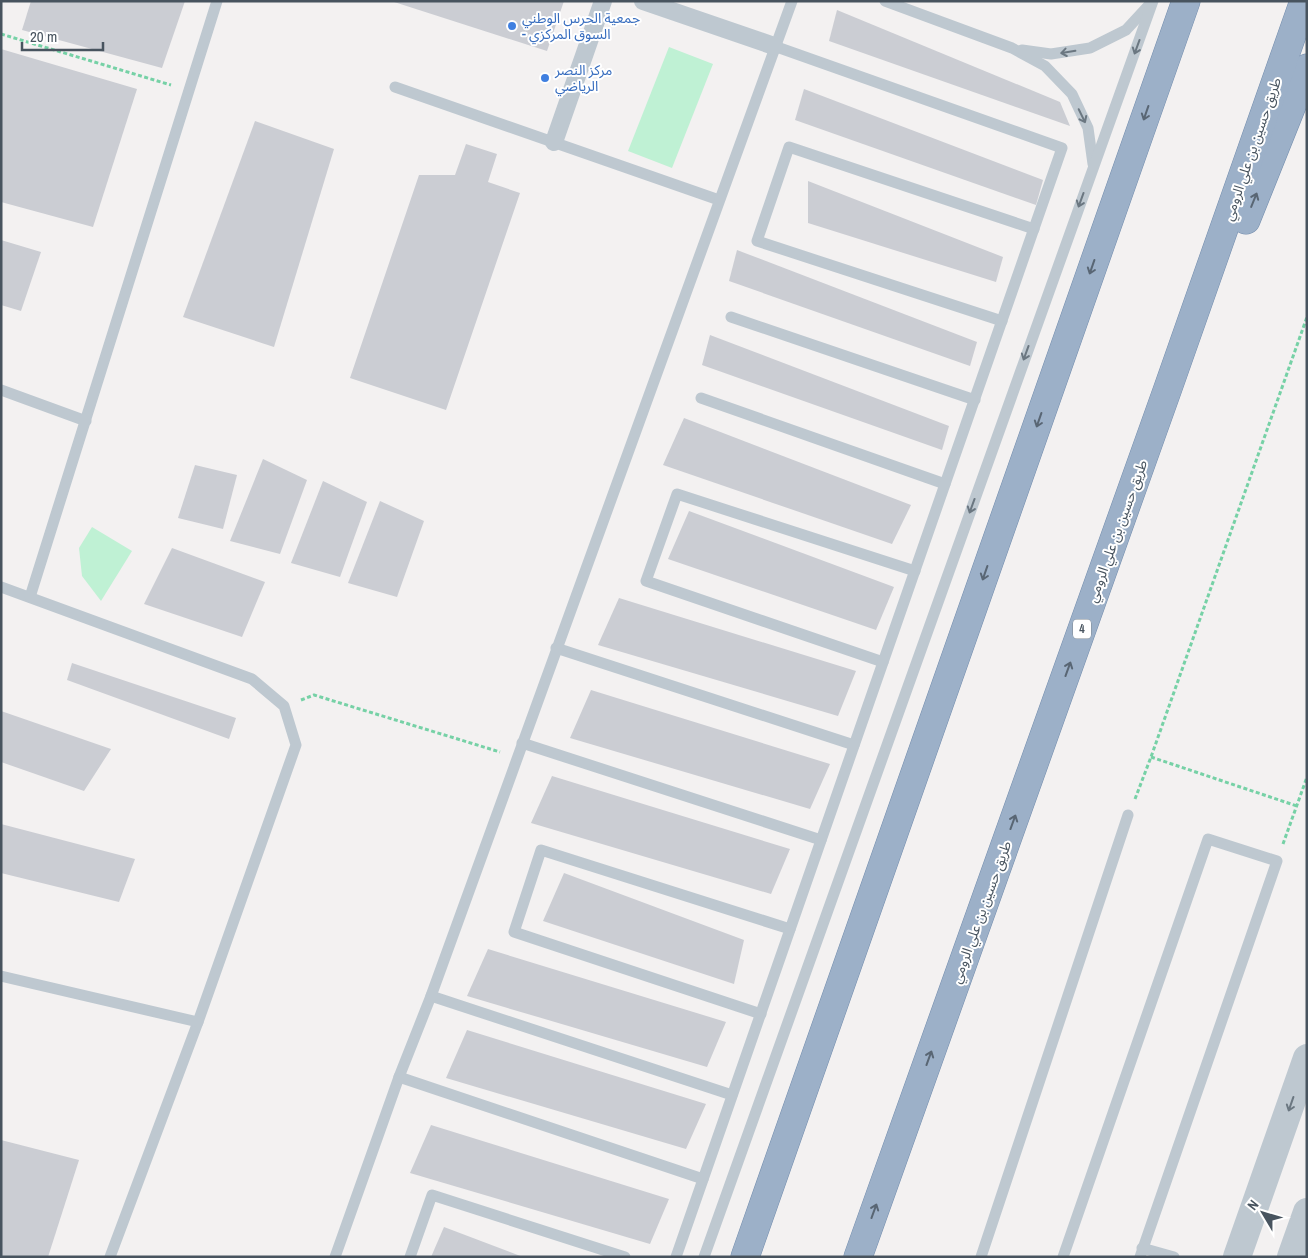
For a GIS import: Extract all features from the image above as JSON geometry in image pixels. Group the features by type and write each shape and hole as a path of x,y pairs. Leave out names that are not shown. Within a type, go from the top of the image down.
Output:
{"highway":[{"path":"745,1257 1186,1"},
{"name":"طريق حسين بن علي الرومي","path":"858,1257 1304,1"},
{"path":"1168,388 1246,220 1307,68"}],"street":[{"path":"554,142 603,1"},
{"path":"643,1 774,46"},
{"path":"1238,1257 1307,1058"},
{"path":"1291,1257 1307,1212"}],"lane":[{"path":"30,597 217,1"},
{"path":"336,1257 399,1077 792,1"},
{"path":"885,1 1012,48 1045,66 1072,94 1088,128 1093,166"},
{"path":"1012,48 1051,54 1090,48 1126,30 1153,1"},
{"path":"704,1257 1153,1"},
{"path":"676,1257 1062,148 774,46"},
{"path":"395,87 719,200"},
{"path":"1002,321 757,241 789,147 1034,229"},
{"path":"732,317 975,400"},
{"path":"1,390 86,422"},
{"path":"701,398 945,484"},
{"path":"883,662 646,581 677,494 915,571"},
{"path":"1,587 252,679 284,706 296,745 198,1022 110,1257"},
{"path":"556,648 854,745"},
{"path":"522,743 822,840"},
{"path":"981,1257 1128,815"},
{"path":"1063,1257 1208,839 1277,861 1141,1252 1174,1257"},
{"path":"761,1014 514,932 541,850 790,929"},
{"path":"1,976 198,1022"},
{"path":"430,996 732,1095"},
{"path":"399,1077 703,1179"},
{"path":"410,1257 432,1195 625,1257"}],"path":[{"path":"1,34 190,90"},
{"path":"1128,815 1151,757 1307,316"},
{"path":"284,706 314,696 517,757"},
{"path":"1151,757 1297,806"},
{"path":"1277,861 1307,776"}],"green space":[{"path":"669,47 713,64 672,168 628,151"},
{"path":"92,527 132,551 101,601 82,576 79,548"}],"building":[{"path":"31,1 185,1 162,68 22,30"},
{"name":"جمعية الحرس الوطني - السوق المركزي","path":"391,1 564,1 547,51"},
{"path":"837,10 1060,102 1070,126 829,41"},
{"path":"1,49 137,89 93,227 1,202"},
{"path":"804,89 1043,180 1036,205 795,120"},
{"path":"255,121 334,149 274,347 183,317"},
{"path":"466,144 497,154 488,182 520,193 446,410 350,378 419,175 455,175"},
{"path":"808,181 1003,257 996,282 808,223"},
{"path":"1,240 41,252 21,311 1,305"},
{"path":"737,250 977,342 970,366 729,281"},
{"path":"710,335 949,426 942,450 702,365"},
{"path":"684,418 911,505 892,544 663,465"},
{"path":"263,459 307,480 280,554 230,541"},
{"path":"195,465 237,475 223,529 178,518"},
{"path":"323,481 367,502 340,577 291,563"},
{"path":"380,501 424,521 397,597 348,583"},
{"path":"689,511 894,587 876,630 668,559"},
{"path":"172,548 265,582 242,637 144,604"},
{"path":"619,598 856,671 838,716 598,645"},
{"path":"72,663 236,718 229,739 67,680"},
{"path":"591,690 830,764 810,809 570,738"},
{"path":"1,711 111,749 84,791 1,762"},
{"path":"552,776 790,849 771,894 531,823"},
{"path":"1,824 135,859 119,902 1,873"},
{"path":"564,873 744,940 734,984 543,921"},
{"path":"488,949 726,1022 707,1067 467,996"},
{"path":"467,1030 706,1104 686,1149 446,1078"},
{"path":"431,1125 669,1199 650,1244 410,1173"},
{"path":"1,1140 79,1160 48,1257 1,1257"},
{"path":"444,1227 523,1257 431,1257"}],"place":[{"name":"جمعية الحرس الوطني - السوق المركزي","path":"512,26"},
{"name":"مركز النصر الرياضي","path":"545,78"}]}
